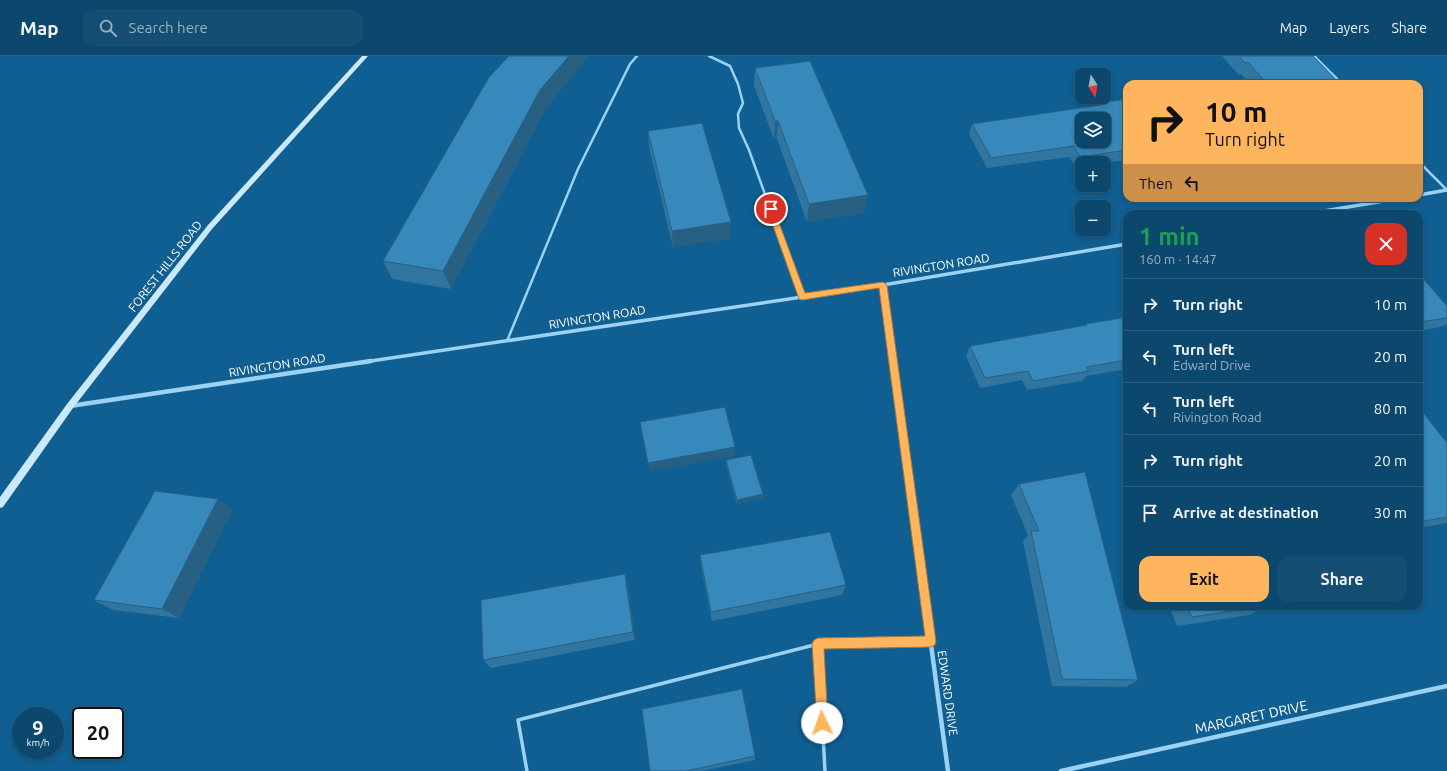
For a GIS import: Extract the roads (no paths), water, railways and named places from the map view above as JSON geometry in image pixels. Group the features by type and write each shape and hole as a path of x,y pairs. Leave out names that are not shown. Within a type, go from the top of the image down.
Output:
{"street":[{"name":"FOREST HILLS ROAD","path":"0,504 70,406 210,227 365,56"},
{"path":"1423,194 1447,190"},
{"path":"1330,210 1378,202"},
{"name":"RIVINGTON ROAD","path":"70,406 883,285 1123,245"},
{"name":"EDWARD DRIVE","path":"883,285 948,771"},
{"name":"MARGARET DRIVE","path":"1061,771 1447,686"}],"lane":[{"path":"507,341 578,169 630,64 637,56"},
{"path":"709,56 730,66 738,84 743,103 738,114 739,128 750,150 802,297"},
{"path":"1314,56 1338,80"},
{"path":"1423,166 1447,190"},
{"path":"527,771 518,720 818,644 931,641"},
{"path":"818,644 825,771"}]}
